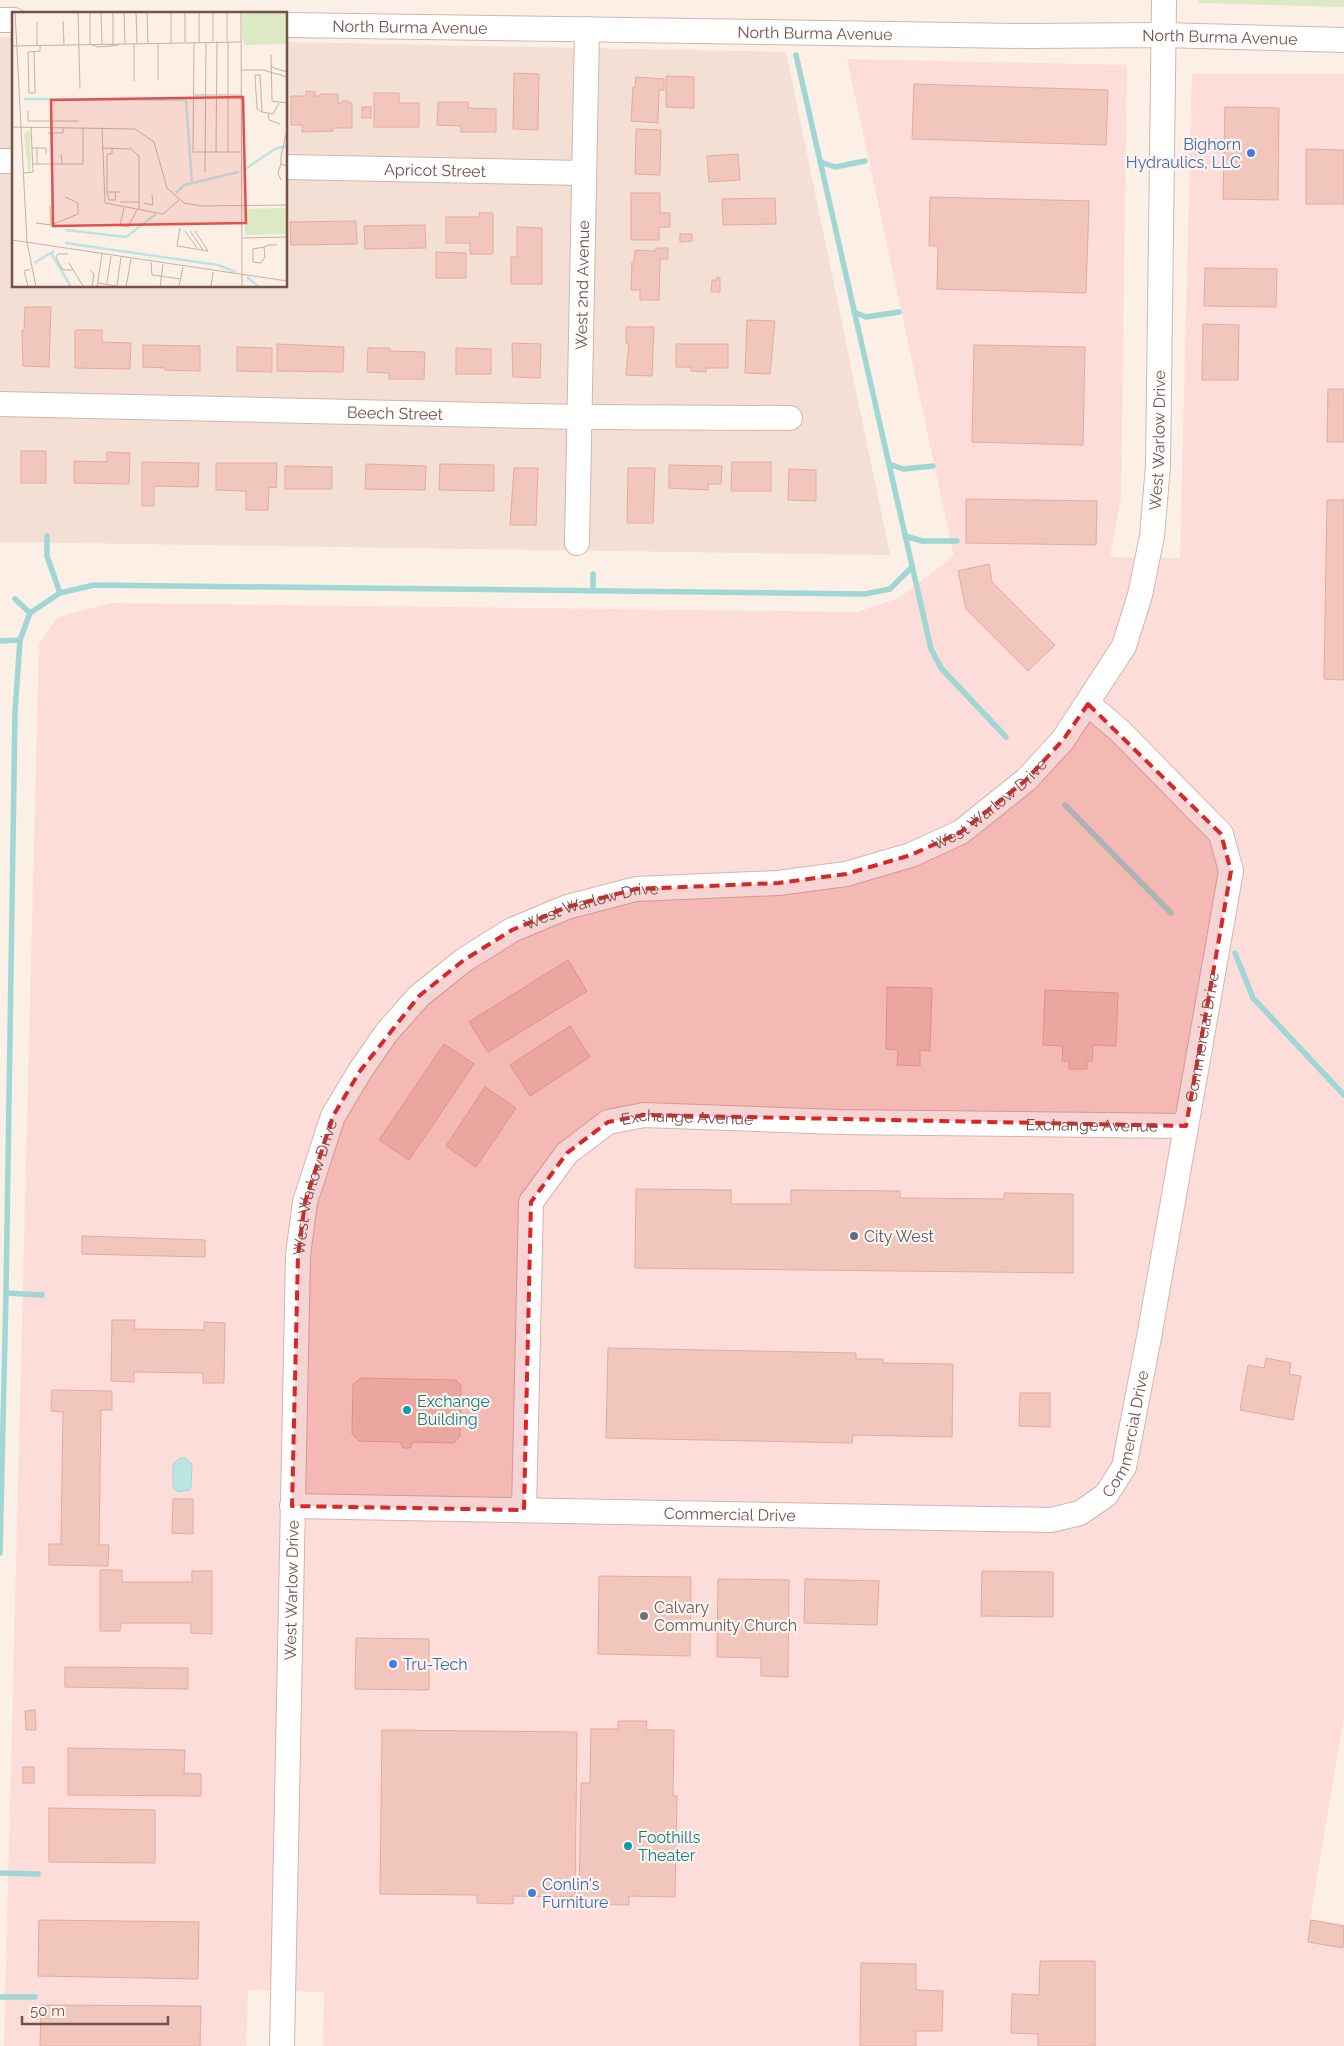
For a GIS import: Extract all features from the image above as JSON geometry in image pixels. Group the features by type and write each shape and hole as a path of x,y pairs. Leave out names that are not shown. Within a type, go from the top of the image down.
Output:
{"street":[{"name":"West Warlow Drive","path":"282,2046 298,1255 305,1202 333,1116 360,1071 387,1032 418,996 464,960 512,930 567,907 636,889 778,883 846,874 911,855 961,832 1026,780 1063,740 1124,646 1140,595 1152,536 1158,466 1164,0"},
{"name":"North Burma Avenue","path":"288,25 1025,36 1163,35 1344,40"},
{"name":"West 2nd Avenue","path":"577,543 587,29"},
{"name":"Apricot Street","path":"288,166 584,173"},
{"name":"Beech Street","path":"0,404 579,417 790,418"},
{"name":"Commercial Drive","path":"292,1506 1051,1520 1080,1513 1106,1495 1124,1467 1231,871 1221,834 1120,731 1088,704"},
{"name":"Exchange Avenue","path":"524,1510 531,1202 566,1153 608,1122 644,1115 839,1122 1186,1126"}],"highlighted area":[{"path":"1088,704 1221,834 1231,871 1186,1126 644,1115 608,1122 567,1153 531,1202 524,1510 292,1506 298,1255 305,1202 333,1116 360,1071 419,996 464,960 512,930 567,907 636,889 778,883 846,874 911,855 961,832 1026,780 1063,740"}],"shaded area":[{"path":"0,37 12,37 12,288 288,288 288,42 786,52 890,555 0,542"},
{"path":"847,59 1127,65 1121,497 1110,557 1180,558 1192,74 1344,74 1344,1716 1310,1919 1344,1924 1344,2046 323,2046 324,1992 248,1990 246,2046 4,2046 39,644 58,617 111,603 857,612 899,598 954,556"}],"green space":[{"path":"1198,0 1344,0 1344,7 1198,3"}],"water":[{"path":"180,1458 185,1458 192,1464 191,1487 189,1490 178,1492 173,1487 173,1464"}],"building":[{"path":"514,73 539,74 538,130 513,129"},
{"path":"666,76 694,77 694,108 666,107"},
{"path":"636,77 664,79 664,90 659,90 658,123 631,121 633,87 635,88"},
{"path":"914,84 1108,90 1106,145 912,139"},
{"path":"306,91 315,92 315,96 320,96 320,94 338,94 338,103 348,101 348,103 352,103 352,128 333,128 333,131 302,132 302,125 291,125 291,96 306,96"},
{"path":"374,93 399,93 399,103 419,103 419,127 374,127"},
{"path":"438,102 468,102 468,108 496,109 496,132 461,132 461,126 437,125"},
{"path":"362,107 371,107 371,118 362,118"},
{"name":"Bighorn Hydraulics, LLC","path":"1225,107 1279,108 1278,200 1223,199"},
{"path":"636,129 661,130 660,175 635,174"},
{"path":"1306,149 1344,150 1344,204 1306,204"},
{"path":"738,154 740,180 709,182 707,156"},
{"path":"631,193 660,193 660,213 670,213 670,227 659,227 659,240 631,240"},
{"path":"930,197 1089,201 1086,293 937,289 938,246 929,246"},
{"path":"775,198 776,224 723,225 722,199"},
{"path":"479,213 493,213 493,254 470,254 470,243 446,243 446,217 480,217"},
{"path":"356,221 357,244 291,245 290,222"},
{"path":"425,225 426,248 365,249 364,226"},
{"path":"517,227 542,228 542,284 511,284 511,257 517,257"},
{"path":"680,234 692,234 692,241 680,242"},
{"path":"656,248 668,248 668,259 660,259 659,300 640,300 640,290 631,290 632,262 634,262 635,250 656,251"},
{"path":"436,252 466,253 466,278 436,278"},
{"path":"1205,268 1277,269 1276,307 1204,306"},
{"path":"717,277 720,278 720,292 711,292 712,280 717,280"},
{"path":"25,307 51,307 49,367 23,366 22,330 24,330"},
{"path":"747,320 775,321 770,374 745,373"},
{"path":"1203,324 1239,325 1238,380 1202,380"},
{"path":"626,327 654,327 652,376 626,375 629,343 626,343"},
{"path":"75,330 102,330 102,342 131,343 130,369 75,368"},
{"path":"512,343 541,344 540,378 513,377"},
{"path":"277,344 344,347 343,372 277,371"},
{"path":"676,344 728,344 728,368 706,368 706,372 691,371 691,367 676,367"},
{"path":"143,345 200,346 200,371 143,367"},
{"path":"974,345 1085,347 1083,445 972,442"},
{"path":"237,347 272,348 272,372 237,371"},
{"path":"368,348 390,348 390,351 425,352 424,379 389,379 389,373 367,372"},
{"path":"456,348 491,349 491,374 456,374"},
{"path":"1328,389 1344,389 1344,442 1327,442"},
{"path":"21,451 46,451 46,483 21,483"},
{"path":"107,452 130,453 129,484 74,483 74,461 107,462"},
{"path":"142,462 199,463 198,487 154,486 154,506 142,506"},
{"path":"732,462 771,462 771,491 731,491"},
{"path":"216,463 277,463 276,488 269,487 268,510 246,510 246,491 216,490"},
{"path":"366,464 426,466 425,490 365,489"},
{"path":"440,464 494,465 494,491 439,490"},
{"path":"669,465 722,466 721,484 708,484 708,490 669,488"},
{"path":"285,466 332,467 332,489 285,489"},
{"path":"514,468 538,468 536,525 510,525"},
{"path":"628,468 655,468 653,523 627,523"},
{"path":"789,469 816,470 816,501 788,500"},
{"path":"966,499 1097,501 1096,545 966,543"},
{"path":"1327,500 1344,500 1344,680 1324,679"},
{"path":"989,564 992,582 1055,645 1028,671 966,609 958,571"},
{"path":"568,960 587,991 488,1052 469,1022"},
{"path":"887,987 932,988 930,1051 920,1050 920,1066 897,1065 898,1050 886,1049"},
{"path":"1045,990 1118,993 1116,1046 1093,1045 1092,1061 1087,1061 1087,1069 1069,1069 1069,1061 1062,1061 1063,1046 1043,1045"},
{"path":"570,1026 590,1057 530,1096 510,1065"},
{"path":"444,1044 474,1064 409,1160 379,1140"},
{"path":"485,1087 516,1108 476,1167 446,1146"},
{"name":"City West","path":"636,1189 731,1190 731,1204 791,1204 791,1190 900,1191 900,1198 1004,1199 1004,1193 1073,1194 1073,1273 635,1268"},
{"path":"82,1236 205,1240 205,1257 82,1254"},
{"path":"112,1320 135,1320 134,1329 204,1330 204,1322 225,1323 224,1383 203,1383 203,1373 134,1372 134,1382 111,1381"},
{"path":"608,1348 856,1353 856,1359 883,1359 883,1363 953,1364 952,1437 853,1435 852,1443 606,1438"},
{"path":"1266,1358 1291,1363 1289,1374 1301,1376 1293,1420 1240,1410 1248,1365 1264,1368"},
{"name":"Exchange Building","path":"361,1378 456,1380 461,1386 460,1436 454,1443 413,1442 410,1448 403,1448 400,1442 359,1441 352,1434 353,1384"},
{"path":"52,1390 112,1391 112,1410 101,1410 99,1545 109,1545 108,1566 49,1565 49,1544 61,1544 63,1412 51,1411"},
{"path":"1020,1393 1050,1393 1050,1427 1019,1426"},
{"path":"173,1499 193,1499 193,1534 172,1533"},
{"path":"100,1570 122,1570 122,1582 192,1582 192,1571 212,1571 212,1634 191,1633 191,1623 121,1623 120,1631 100,1631"},
{"path":"982,1571 1053,1572 1053,1617 981,1616"},
{"name":"Calvary Community Church","path":"599,1576 691,1577 690,1656 598,1654"},
{"path":"718,1579 789,1580 788,1677 761,1676 761,1658 717,1657"},
{"path":"805,1579 879,1581 877,1625 804,1623"},
{"name":"Tru-Tech","path":"356,1638 429,1639 429,1690 355,1689"},
{"path":"65,1667 188,1668 188,1689 65,1687"},
{"path":"35,1710 36,1730 26,1730 25,1711"},
{"name":"Foothills Theater","path":"618,1721 647,1721 646,1730 674,1730 673,1796 677,1796 675,1897 629,1896 629,1905 579,1904 581,1783 590,1783 591,1729 618,1729"},
{"path":"382,1730 577,1732 575,1897 513,1896 513,1904 477,1903 477,1895 380,1894"},
{"path":"68,1748 185,1750 184,1773 201,1774 201,1796 68,1795"},
{"path":"23,1767 34,1767 34,1783 23,1783"},
{"path":"49,1808 155,1810 155,1863 49,1862"},
{"path":"39,1920 199,1922 198,1979 38,1976"},
{"path":"1311,1920 1344,1926 1343,1948 1308,1942"},
{"path":"1040,1961 1095,1961 1095,2046 1038,2046 1038,2034 1011,2033 1012,1994 1039,1995"},
{"path":"861,1963 916,1964 916,1990 943,1991 942,2031 916,2031 916,2046 860,2046"},
{"path":"41,2005 201,2006 200,2046 40,2046"}],"waterway":[{"path":"796,55 931,649 941,668 1006,737"},
{"path":"820,162 835,167 865,161"},
{"path":"854,312 866,317 899,312"},
{"path":"889,464 903,469 933,466"},
{"path":"47,536 47,556 60,593"},
{"path":"905,536 922,541 957,541"},
{"path":"0,1553 15,712 20,640 30,613 60,593 94,585 865,594 890,589 912,567"},
{"path":"593,574 593,589"},
{"path":"15,599 30,613"},
{"path":"0,641 20,640"},
{"path":"1065,805 1171,913"},
{"path":"1235,953 1253,998 1344,1095"},
{"path":"6,1293 42,1295"},
{"path":"0,1873 38,1874"},
{"path":"0,1997 35,1997"}],"place":[{"name":"Bighorn Hydraulics, LLC","path":"1251,153"},
{"name":"City West","path":"854,1236"},
{"name":"Exchange Building","path":"407,1410"},
{"name":"Calvary Community Church","path":"644,1616"},
{"name":"Tru-Tech","path":"393,1664"},
{"name":"Foothills Theater","path":"628,1846"},
{"name":"Conlin's Furniture","path":"532,1893"}]}
